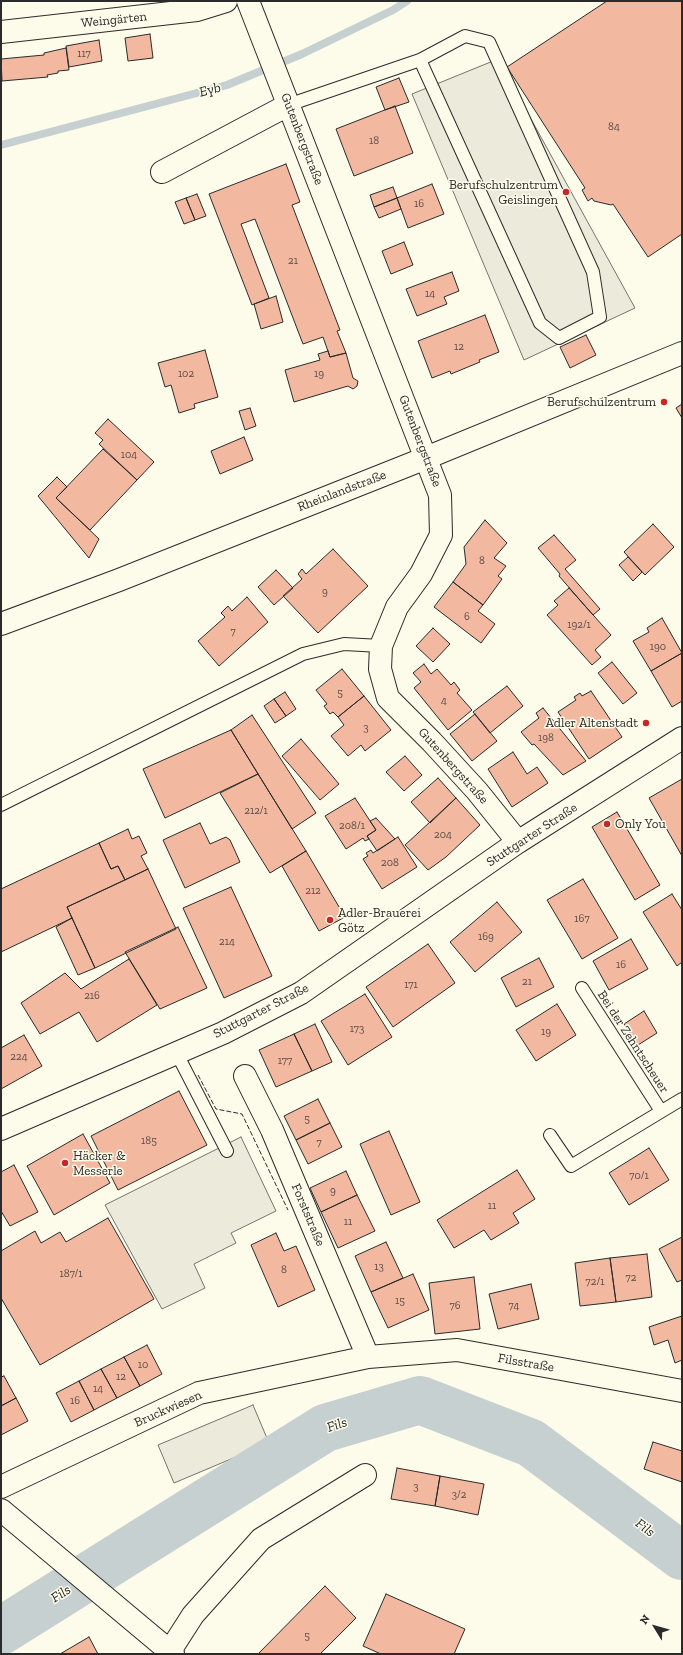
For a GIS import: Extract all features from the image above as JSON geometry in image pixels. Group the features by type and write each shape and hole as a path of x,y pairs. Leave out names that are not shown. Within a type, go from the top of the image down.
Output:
{"street":[{"name":"Weingärten","path":"1,32 197,10 226,1"},
{"name":"Gutenbergstraße","path":"251,10 440,495 441,534 421,574 397,608 381,646 380,669 388,698 432,742 477,791 518,842"},
{"path":"162,172 285,97"},
{"name":"Rheinlandstraße","path":"1,624 119,580 426,458 682,353"},
{"name":"Stuttgarter Straße","path":"1,1129 176,1052 223,1033 301,993 518,842 682,738"},
{"name":"Forststraße","path":"245,1076 272,1130 368,1357"},
{"name":"Filsstraße","path":"368,1357 457,1350 682,1391"},
{"name":"Bruckwiesen","path":"1,1488 199,1393 368,1357"},
{"path":"1,1510 129,1616 170,1653 193,1615 261,1539 364,1475"}],"lane":[{"path":"285,97 420,60 465,36 490,42 593,272 600,317 559,338 540,323 420,60"},
{"path":"1,805 302,654 344,644 381,646"},
{"name":"Bei der Zehntscheuer","path":"582,988 661,1111"},
{"path":"176,1052 227,1152"},
{"name":"Bei der Zehntscheuer","path":"550,1135 571,1166 682,1099"}],"shaded area":[{"path":"498,59 635,308 524,360 412,94"},
{"path":"241,1137 276,1211 231,1233 236,1243 194,1264 205,1288 162,1309 105,1205"},
{"path":"253,1405 269,1443 174,1483 158,1445"}],"building":[{"path":"607,1 682,1 682,234 648,257 613,204 611,205 594,201 592,198 588,201 582,190 585,188 507,67"},
{"path":"150,34 153,58 128,61 125,38"},
{"path":"99,40 102,61 69,67 66,46"},
{"path":"66,48 69,70 58,71 58,73 47,75 48,77 2,81 1,59 44,55 44,53"},
{"path":"399,78 409,102 385,110 376,87"},
{"path":"395,106 413,153 354,176 336,129"},
{"path":"286,164 300,202 292,205 340,330 337,331 346,353 330,357 323,337 303,344 255,219 241,224 269,298 252,305 209,194"},
{"path":"432,184 444,214 408,228 397,198"},
{"path":"393,187 397,198 374,207 370,195"},
{"path":"197,194 206,216 195,220 186,198"},
{"path":"186,198 195,220 184,224 175,202"},
{"path":"397,198 401,209 379,218 374,207"},
{"path":"404,242 413,265 391,274 382,251"},
{"path":"452,272 459,291 444,297 447,304 417,316 406,289"},
{"path":"276,296 283,322 261,329 254,304"},
{"path":"485,315 499,352 451,374 450,371 432,378 418,341"},
{"path":"586,335 596,355 570,368 560,347"},
{"path":"205,350 218,397 194,404 195,408 179,413 171,385 165,387 158,363"},
{"path":"328,351 330,357 346,353 353,378 358,381 357,386 353,389 348,386 294,402 285,370 320,360 318,354"},
{"path":"682,404 682,418 676,408"},
{"path":"250,408 256,426 245,430 239,411"},
{"path":"108,419 154,462 137,480 99,444 103,440 95,433"},
{"path":"244,437 253,460 220,474 211,451"},
{"path":"103,449 137,480 90,530 56,498"},
{"path":"57,477 67,487 56,498 99,539 89,558 38,496"},
{"path":"485,520 507,543 494,558 506,566 498,576 502,579 483,605 453,582 466,564 464,547"},
{"path":"653,524 674,547 645,575 624,552"},
{"path":"554,535 576,560 565,569 600,609 593,615 559,576 560,574 538,548"},
{"path":"333,549 368,586 318,633 283,596 302,579 298,574 302,569 306,574"},
{"path":"628,557 642,572 633,581 619,565"},
{"path":"276,570 293,588 274,605 258,587"},
{"path":"453,582 483,605 478,611 495,624 481,643 434,607"},
{"path":"569,588 611,635 595,650 601,657 592,665 547,615 558,605 554,601"},
{"path":"247,597 268,622 219,666 198,641 225,617 221,613 228,606 232,611"},
{"path":"662,618 682,653 651,671 633,641 649,632 647,628"},
{"path":"433,628 450,644 433,662 416,646"},
{"path":"682,653 682,701 672,707 651,671"},
{"path":"612,662 637,693 623,704 598,673"},
{"path":"424,664 431,674 437,669 451,685 454,682 460,690 457,693 472,710 448,730 414,688 421,682 413,673"},
{"path":"342,669 364,696 338,717 333,712 330,714 324,706 327,704 316,690"},
{"path":"507,686 523,706 490,733 473,712"},
{"path":"591,691 622,737 589,759 558,712 576,700 574,697 580,693 582,696"},
{"path":"285,692 296,709 286,716 274,699"},
{"path":"364,696 391,730 365,751 361,745 348,756 331,736 344,725 338,717"},
{"path":"274,699 286,716 275,723 264,706"},
{"path":"543,708 586,761 563,775 534,744 532,745 521,732 539,718 536,713"},
{"path":"475,714 497,741 472,761 450,734"},
{"path":"252,715 316,813 292,829 231,730"},
{"path":"231,730 258,774 165,818 143,769"},
{"path":"301,739 339,784 320,800 282,756"},
{"path":"513,752 527,774 537,767 548,783 512,807 488,769"},
{"path":"405,756 422,775 404,791 386,772"},
{"path":"258,774 306,851 270,873 220,793"},
{"path":"438,778 456,798 430,823 411,802"},
{"path":"682,779 682,856 649,798"},
{"path":"355,798 376,830 367,836 369,839 365,841 363,838 346,849 325,816"},
{"path":"456,798 480,825 446,857 428,870 405,845"},
{"path":"617,812 660,885 635,900 592,827"},
{"path":"376,818 395,839 377,851 367,836 376,830 370,821"},
{"path":"200,823 210,844 226,837 230,840 240,862 185,888 163,840"},
{"path":"128,829 132,839 139,836 147,853 141,856 148,869 125,880 118,866 111,869 99,843"},
{"path":"398,837 417,867 382,889 363,859 368,856 366,853 371,850 373,853"},
{"path":"99,843 111,869 118,866 125,880 67,907 72,918 1,952 1,889"},
{"path":"306,851 345,917 319,931 282,866"},
{"path":"148,869 176,929 95,968 67,907"},
{"path":"583,879 618,938 582,959 547,900"},
{"path":"231,887 272,976 224,998 183,908"},
{"path":"672,894 682,910 682,962 677,966 643,912"},
{"path":"497,902 522,932 475,972 450,942"},
{"path":"72,918 95,968 78,975 56,927"},
{"path":"178,927 207,988 160,1009 125,952"},
{"path":"631,939 648,969 609,990 593,961"},
{"path":"428,944 455,983 393,1027 366,987"},
{"path":"539,958 554,987 516,1007 501,978"},
{"path":"129,959 157,1005 97,1042 79,1012 40,1034 21,1003 65,973 81,989"},
{"path":"365,994 392,1037 348,1065 321,1021"},
{"path":"557,1004 576,1035 536,1061 516,1030"},
{"path":"644,1011 657,1033 638,1045 624,1024"},
{"path":"315,1024 332,1062 312,1071 294,1034"},
{"path":"294,1034 312,1071 276,1087 259,1050"},
{"path":"24,1035 42,1066 1,1089 1,1048"},
{"path":"179,1091 207,1145 118,1190 91,1136"},
{"path":"318,1099 330,1123 296,1140 284,1116"},
{"path":"330,1123 342,1147 308,1164 296,1140"},
{"path":"389,1131 420,1202 391,1215 360,1144"},
{"path":"83,1134 110,1183 54,1215 27,1166"},
{"path":"649,1148 669,1180 629,1205 609,1173"},
{"path":"14,1165 38,1212 10,1226 1,1211 1,1172"},
{"path":"517,1170 535,1199 513,1213 519,1223 491,1240 484,1230 454,1248 437,1220"},
{"path":"346,1171 357,1195 321,1212 310,1188"},
{"path":"357,1195 375,1231 338,1248 321,1212"},
{"path":"108,1218 154,1299 40,1365 1,1298 1,1251 35,1231 41,1243 60,1232 66,1242"},
{"path":"276,1233 284,1251 296,1246 315,1290 278,1307 251,1245"},
{"path":"682,1237 682,1280 677,1282 659,1249"},
{"path":"386,1242 403,1278 371,1292 355,1256"},
{"path":"647,1254 652,1297 616,1302 610,1258"},
{"path":"610,1258 616,1302 580,1306 575,1263"},
{"path":"413,1274 429,1310 388,1328 371,1292"},
{"path":"474,1277 480,1329 435,1334 429,1283"},
{"path":"531,1284 539,1319 498,1329 489,1294"},
{"path":"682,1316 682,1360 675,1363 668,1340 654,1345 649,1327"},
{"path":"147,1345 162,1374 140,1386 124,1357"},
{"path":"124,1357 140,1386 117,1398 101,1369"},
{"path":"101,1369 117,1398 94,1410 79,1381"},
{"path":"4,1376 16,1398 1,1406 1,1377"},
{"path":"79,1381 94,1410 71,1422 56,1393"},
{"path":"16,1398 28,1421 1,1435 1,1406"},
{"path":"653,1442 682,1451 682,1482 644,1469"},
{"path":"397,1468 440,1476 435,1506 391,1499"},
{"path":"440,1476 484,1484 478,1515 435,1506"},
{"path":"325,1586 356,1618 320,1654 258,1654"},
{"path":"386,1594 465,1629 454,1654 381,1654 363,1646"},
{"path":"89,1637 98,1654 60,1654"}],"waterway":[{"name":"Eyb","path":"1,145 227,85 302,54 393,10 407,1"},
{"name":"Fils","path":"1,1631 325,1428 420,1400 531,1443 682,1556"}],"fence":[{"path":"198,1075 216,1109 242,1114 288,1210"}],"place":[{"name":"Berufschulzentrum Geislingen","path":"566,192"},
{"name":"Berufschulzentrum","path":"664,402"},
{"name":"Adler Altenstadt","path":"646,723"},
{"name":"Only You","path":"607,824"},
{"name":"Adler-Brauerei Götz","path":"330,920"},
{"name":"Häcker & Messerle","path":"65,1163"}]}
